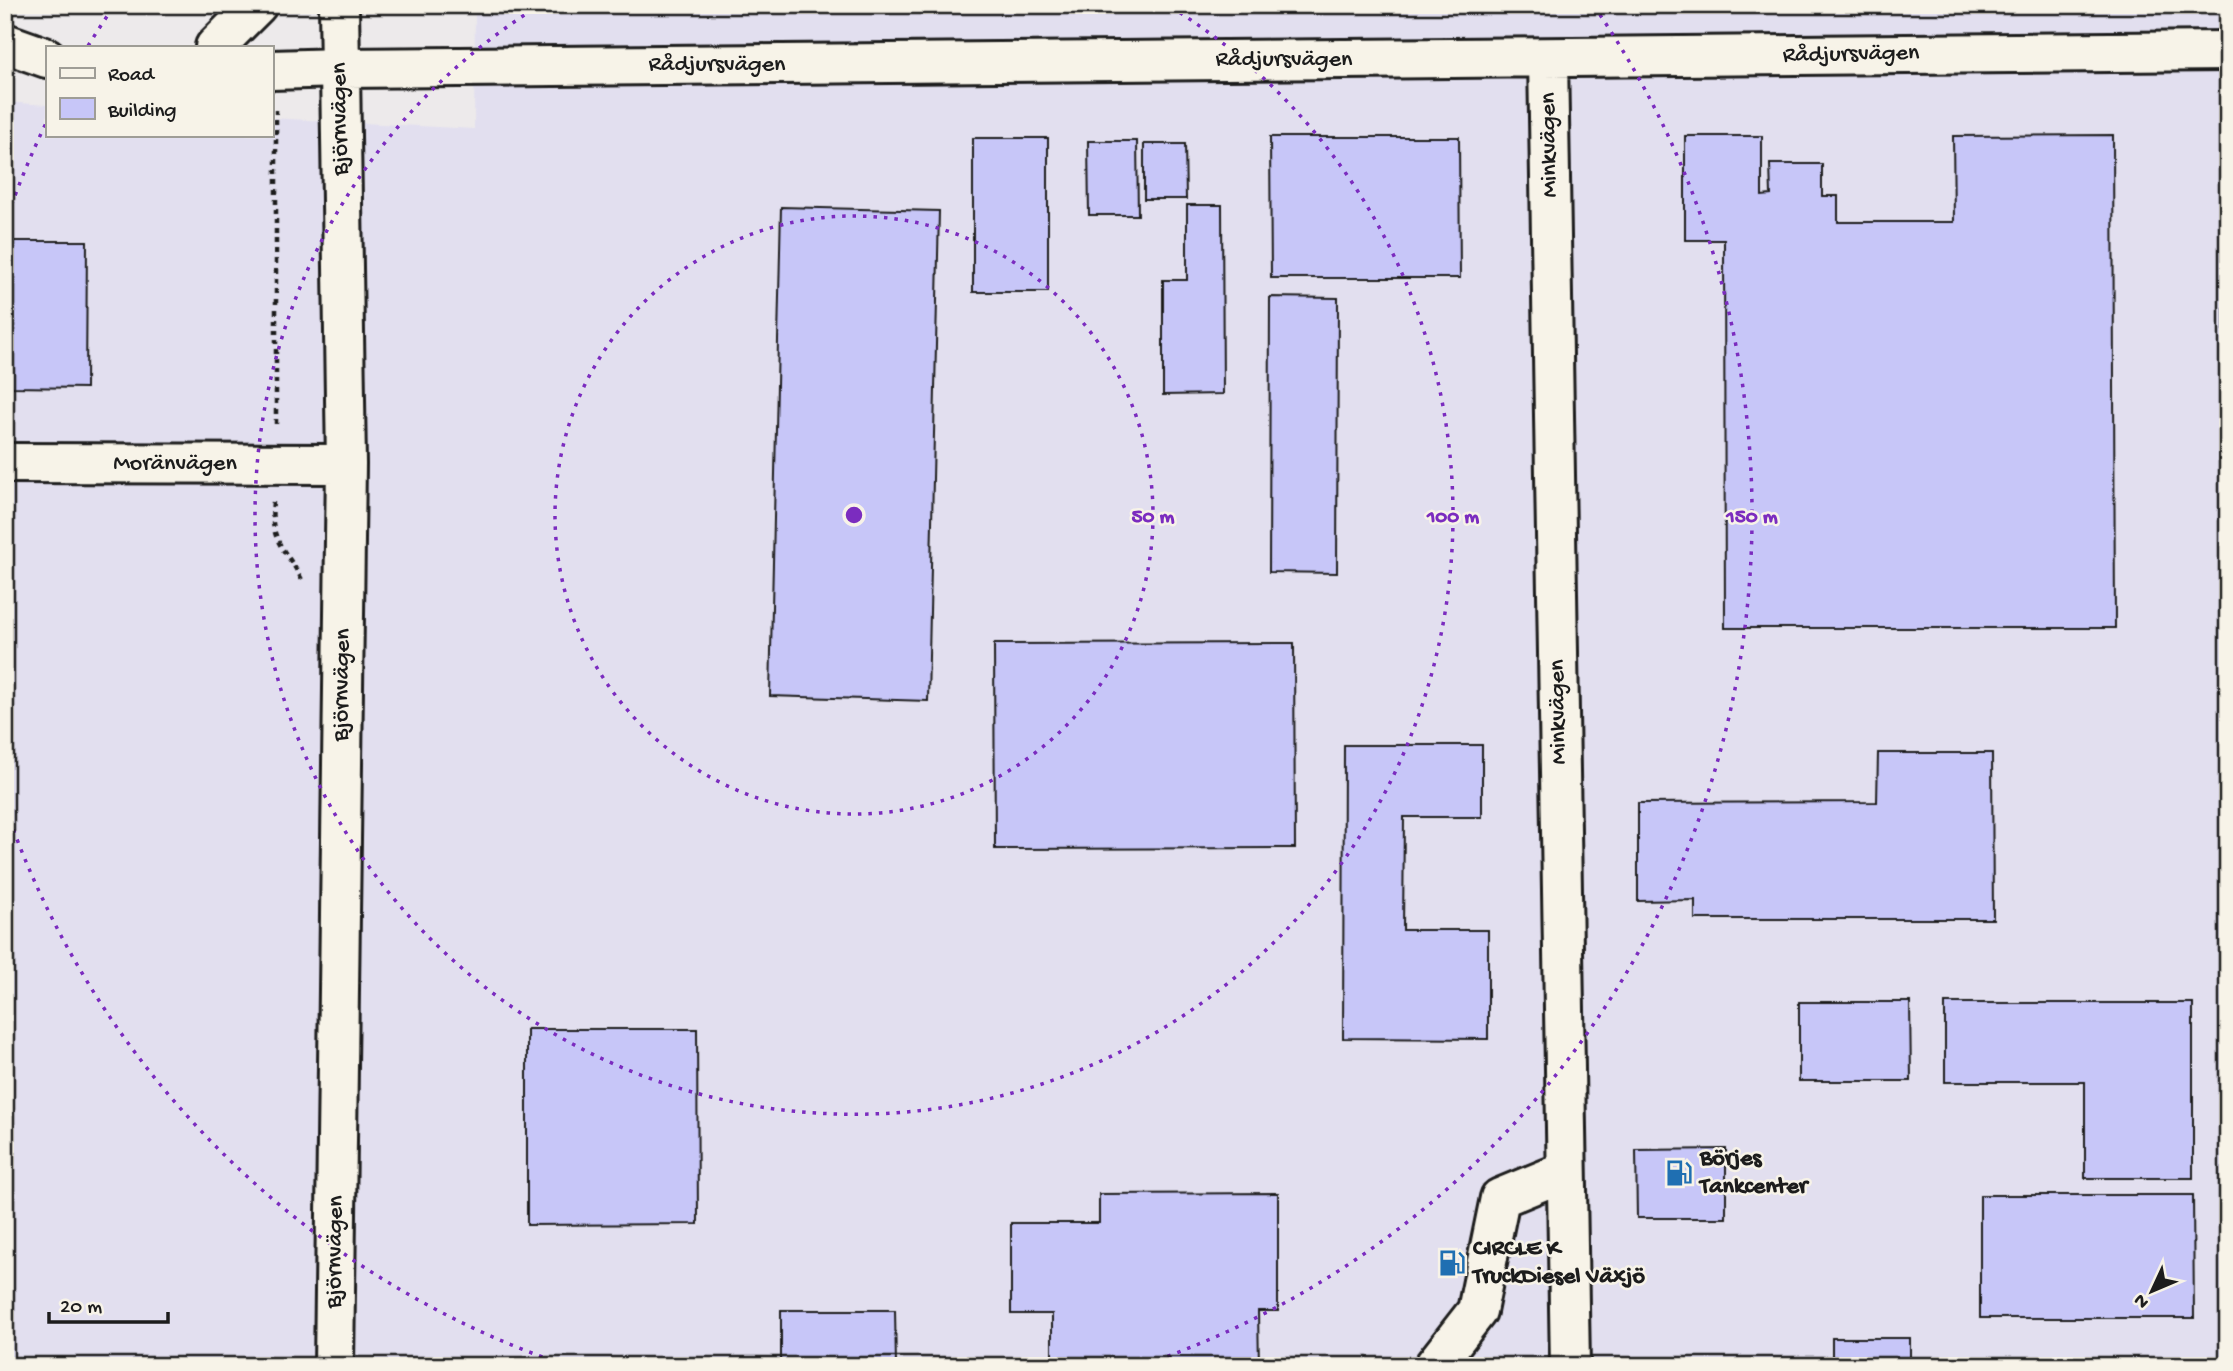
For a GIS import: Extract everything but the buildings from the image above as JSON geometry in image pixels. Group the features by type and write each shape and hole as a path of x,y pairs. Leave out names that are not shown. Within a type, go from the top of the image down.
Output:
{"street":[{"path":"216,46 257,5"},
{"name":"Björnvägen","path":"334,1366 345,464 339,5"},
{"path":"5,43 46,58"},
{"name":"Rådjursvägen","path":"274,70 2228,51"},
{"name":"Minkvägen","path":"1548,58 1570,1366"},
{"name":"Moränvägen","path":"5,463 345,464"},
{"path":"1434,1366 1477,1311 1500,1198 1566,1171"}],"path":[{"path":"274,70 276,464 271,520 276,541 303,580 306,592"}],"shaded area":[{"path":"475,5 2228,5 2228,1366 5,1366 5,102 46,105 46,136 273,136 273,118 474,129"}],"place":[{"name":"Börjes Tankcenter","path":"1679,1173"},
{"name":"CIRCLE K TruckDiesel Växjö","path":"1452,1263"}]}
